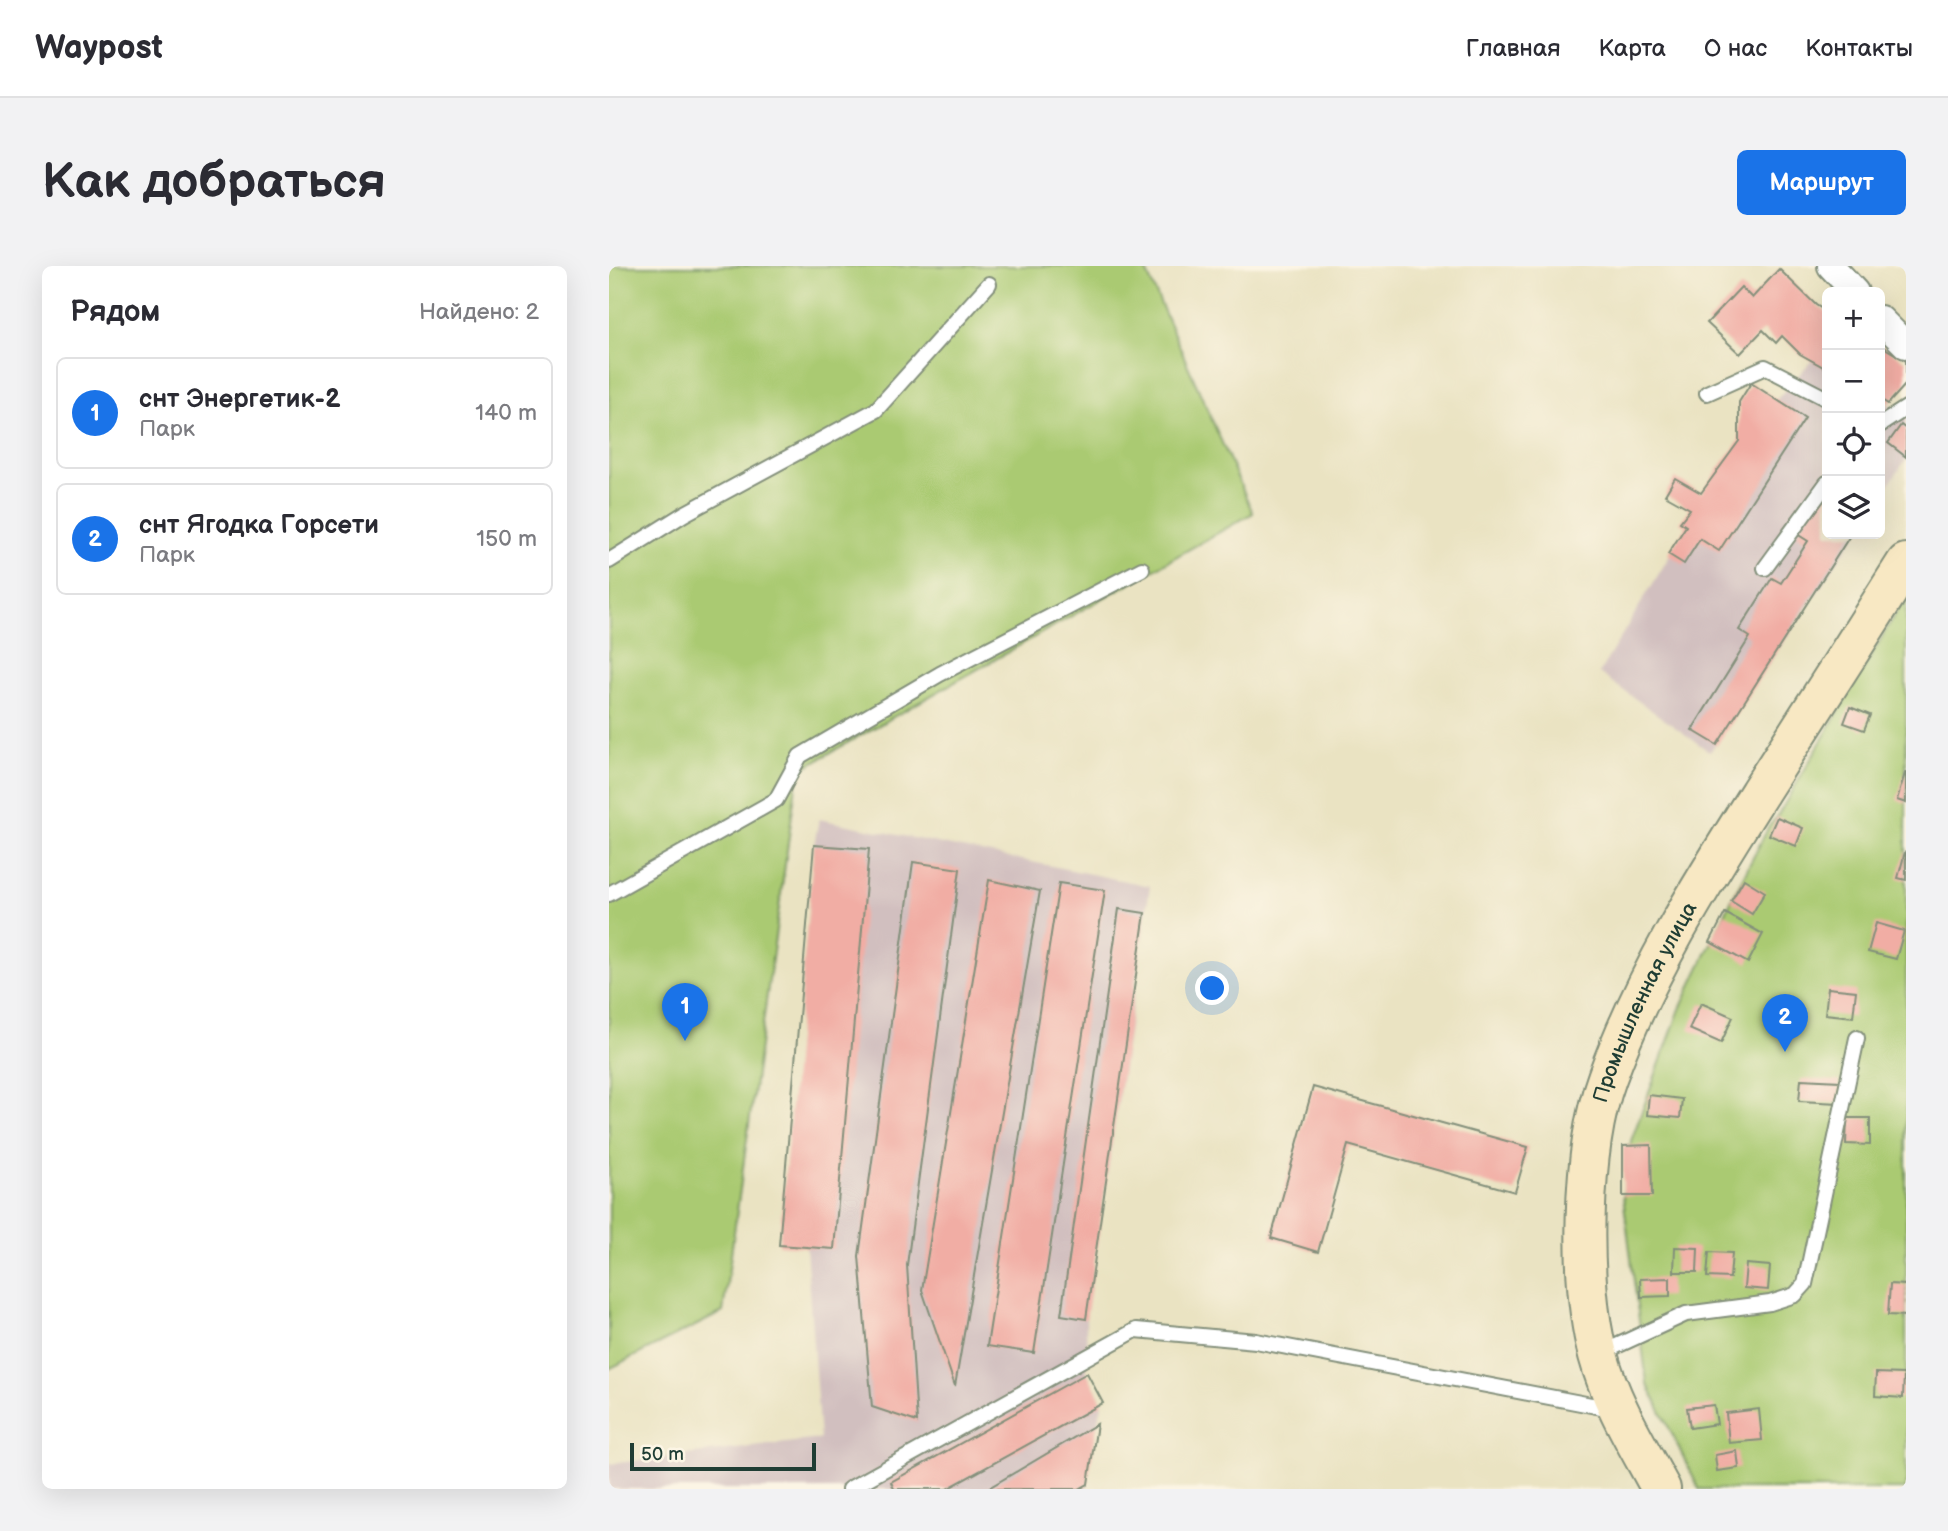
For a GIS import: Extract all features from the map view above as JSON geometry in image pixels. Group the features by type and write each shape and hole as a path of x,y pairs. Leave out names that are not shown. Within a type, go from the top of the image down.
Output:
{"main road":[{"name":"Промышленная улица","path":"1661,1489 1619,1410 1598,1354 1591,1322 1586,1222 1589,1170 1597,1118 1607,1080 1658,965 1702,884 1906,563"}],"street":[{"path":"1831,266 1850,287"},
{"path":"1885,324 1906,345"}],"lane":[{"path":"609,561 684,514 876,410 989,284"},
{"path":"1707,393 1765,367 1822,396"},
{"path":"1885,422 1906,408"},
{"path":"1765,568 1822,490"},
{"path":"609,894 776,800 800,757 940,674 1142,569"},
{"path":"1598,1354 1686,1314 1770,1303 1795,1295 1805,1284 1857,1038"},
{"path":"849,1489 1136,1331 1256,1341 1619,1410"}],"shaded area":[{"path":"1815,357 1822,362 1822,539 1853,539 1710,752 1599,673 1739,441"},
{"path":"1885,402 1906,417 1906,459 1885,490"},
{"path":"819,819 1150,886 1086,1319 1087,1373 1103,1403 1087,1489 609,1489 609,1464 820,1439 806,1247 779,1245 814,845"}],"green space":[{"path":"609,266 1144,266 1253,513 798,771 723,1312 609,1369"},
{"path":"1906,596 1906,1489 1699,1489 1647,1383 1623,1196 1631,1141 1680,1009 1731,901 1769,826 1777,817"}],"building":[{"path":"1779,269 1822,309 1822,366 1800,354 1782,336 1776,343 1763,330 1740,354 1707,323 1741,287 1752,298"},
{"path":"1885,348 1906,361 1906,384 1888,404 1885,402"},
{"path":"1751,383 1805,418 1719,551 1700,539 1684,564 1668,554 1686,526 1680,522 1690,509 1665,495 1675,478 1701,493 1739,441 1739,402"},
{"path":"1901,425 1906,429 1906,457 1888,443"},
{"path":"1822,495 1822,539 1848,539 1717,745 1692,730 1750,637 1739,630 1772,578 1781,583 1808,541 1797,534"},
{"path":"1850,707 1870,715 1864,730 1844,723"},
{"path":"1906,773 1906,803 1897,800"},
{"path":"1777,817 1803,828 1796,846 1769,835"},
{"path":"814,845 869,849 834,1249 779,1245"},
{"path":"1906,853 1906,880 1898,878"},
{"path":"913,862 960,869 907,1265 917,1422 872,1407 859,1256"},
{"path":"1744,879 1765,892 1752,914 1731,901"},
{"path":"989,880 1040,891 955,1386 922,1290"},
{"path":"1059,883 1105,890 1034,1353 987,1346"},
{"path":"1119,909 1145,913 1086,1319 1061,1315"},
{"path":"1725,913 1763,934 1748,963 1710,942"},
{"path":"1876,923 1904,931 1896,959 1868,952"},
{"path":"1828,988 1856,991 1853,1017 1825,1014"},
{"path":"1701,1003 1733,1017 1721,1043 1689,1029"},
{"path":"1801,1079 1840,1081 1839,1103 1799,1101"},
{"path":"1313,1087 1528,1147 1515,1192 1348,1145 1318,1252 1271,1238"},
{"path":"1649,1095 1682,1099 1680,1118 1647,1115"},
{"path":"1847,1118 1870,1118 1870,1145 1846,1144"},
{"path":"1651,1145 1652,1196 1623,1196 1623,1146"},
{"path":"1675,1247 1698,1248 1697,1272 1674,1272"},
{"path":"1709,1252 1732,1253 1730,1278 1707,1277"},
{"path":"1746,1264 1770,1266 1768,1290 1744,1288"},
{"path":"1670,1278 1670,1296 1641,1297 1640,1279"},
{"path":"1890,1284 1906,1285 1906,1316 1888,1315"},
{"path":"1087,1373 1103,1403 947,1489 894,1489 891,1482"},
{"path":"1876,1373 1904,1374 1903,1398 1875,1396"},
{"path":"1714,1405 1717,1424 1690,1428 1687,1408"},
{"path":"1759,1409 1762,1440 1729,1443 1726,1413"},
{"path":"1097,1424 1088,1484 1079,1489 987,1489"},
{"path":"1737,1451 1739,1468 1717,1471 1715,1455"}],"place":[{"name":"снт Энергетик-2","path":"685,1041"},
{"name":"снт Ягодка Горсети","path":"1785,1052"}]}
